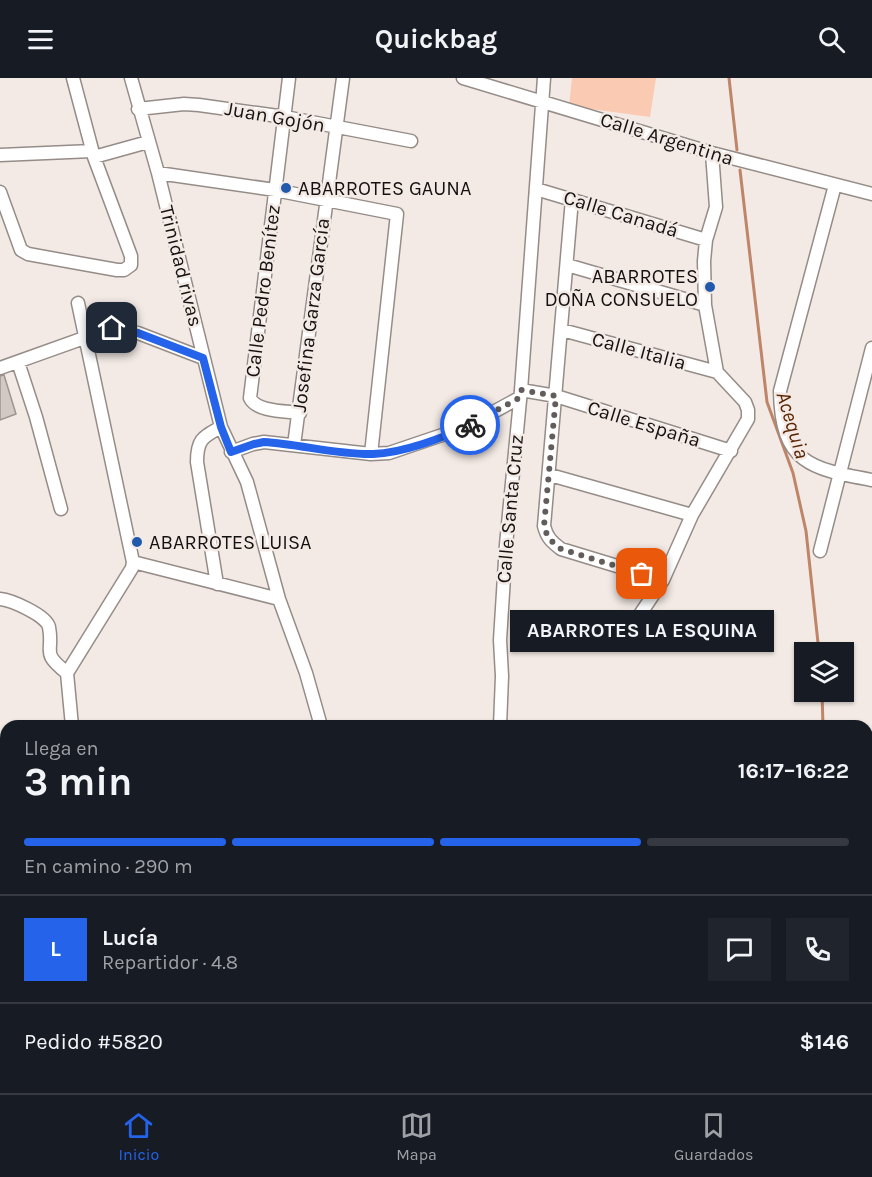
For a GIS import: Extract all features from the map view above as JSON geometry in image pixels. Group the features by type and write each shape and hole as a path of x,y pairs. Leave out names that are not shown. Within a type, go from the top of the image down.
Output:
{"street":[{"path":"0,192 21,250 28,254 124,270 131,265 131,256 93,154 73,78"},
{"name":"Trinidad rivas","path":"131,78 158,173 221,427 247,482 279,599 306,673 319,720"},
{"name":"Calle Pedro Benítez","path":"289,78 250,398 255,405 262,408 300,413"},
{"name":"Josefina Garza García","path":"294,445 343,78"},
{"name":"Calle Argentina","path":"463,78 712,153 872,194"},
{"name":"Calle Santa Cruz","path":"500,720 502,676 500,639 506,545 544,78"},
{"name":"Juan Gojón","path":"138,109 184,104 285,117 411,141"},
{"path":"0,154 93,154 148,142"},
{"name":"Calle Italia","path":"562,330 717,372 705,305 706,240 716,207 712,153"},
{"path":"158,173 275,190 397,214 371,454"},
{"path":"835,185 780,391 783,421 788,437 805,462 840,474 872,480"},
{"name":"Calle Canadá","path":"536,189 706,240"},
{"path":"572,199 544,526 551,542 561,549 663,580"},
{"path":"567,265 705,305"},
{"path":"71,720 67,673 132,568 133,562 78,303"},
{"path":"0,368 112,328 123,329 203,358"},
{"path":"820,551 872,348"},
{"path":"18,362 36,417 61,509"},
{"path":"639,616 663,580 692,515 746,425 748,410 745,402 717,372"},
{"path":"231,452 264,442 371,454 389,453 441,437 482,419 520,394"},
{"name":"Calle España","path":"520,394 556,396 731,451"},
{"path":"217,584 197,450 204,437 221,427"},
{"path":"550,475 692,515"},
{"path":"133,562 279,599"},
{"path":"0,599 23,607 45,620 49,625 49,652 52,659 67,673"}],"shaded area":[{"path":"572,78 656,78 650,117 569,106"}],"building":[{"path":"4,375 16,414 0,420 0,376"}],"waterway":[{"name":"Acequia","path":"729,78 737,150"},
{"name":"Acequia","path":"740,170 767,402 793,473 806,531 818,642"},
{"name":"Acequia","path":"822,702 823,720"}],"way so far":[{"path":"470,425 519,398 521,390 556,396 544,526 546,534 551,542 561,549 642,574"}],"place":[{"name":"ABARROTES GAUNA","path":"286,188"},
{"name":"ABARROTES DOÑA CONSUELO","path":"710,287"},
{"name":"ABARROTES LUISA","path":"137,542"},
{"name":"ABARROTES LA ESQUINA","path":"642,574"}],"route":[{"path":"112,328 138,333 203,358 221,427 231,452 264,442 371,454 389,453 441,437 470,425"}]}
